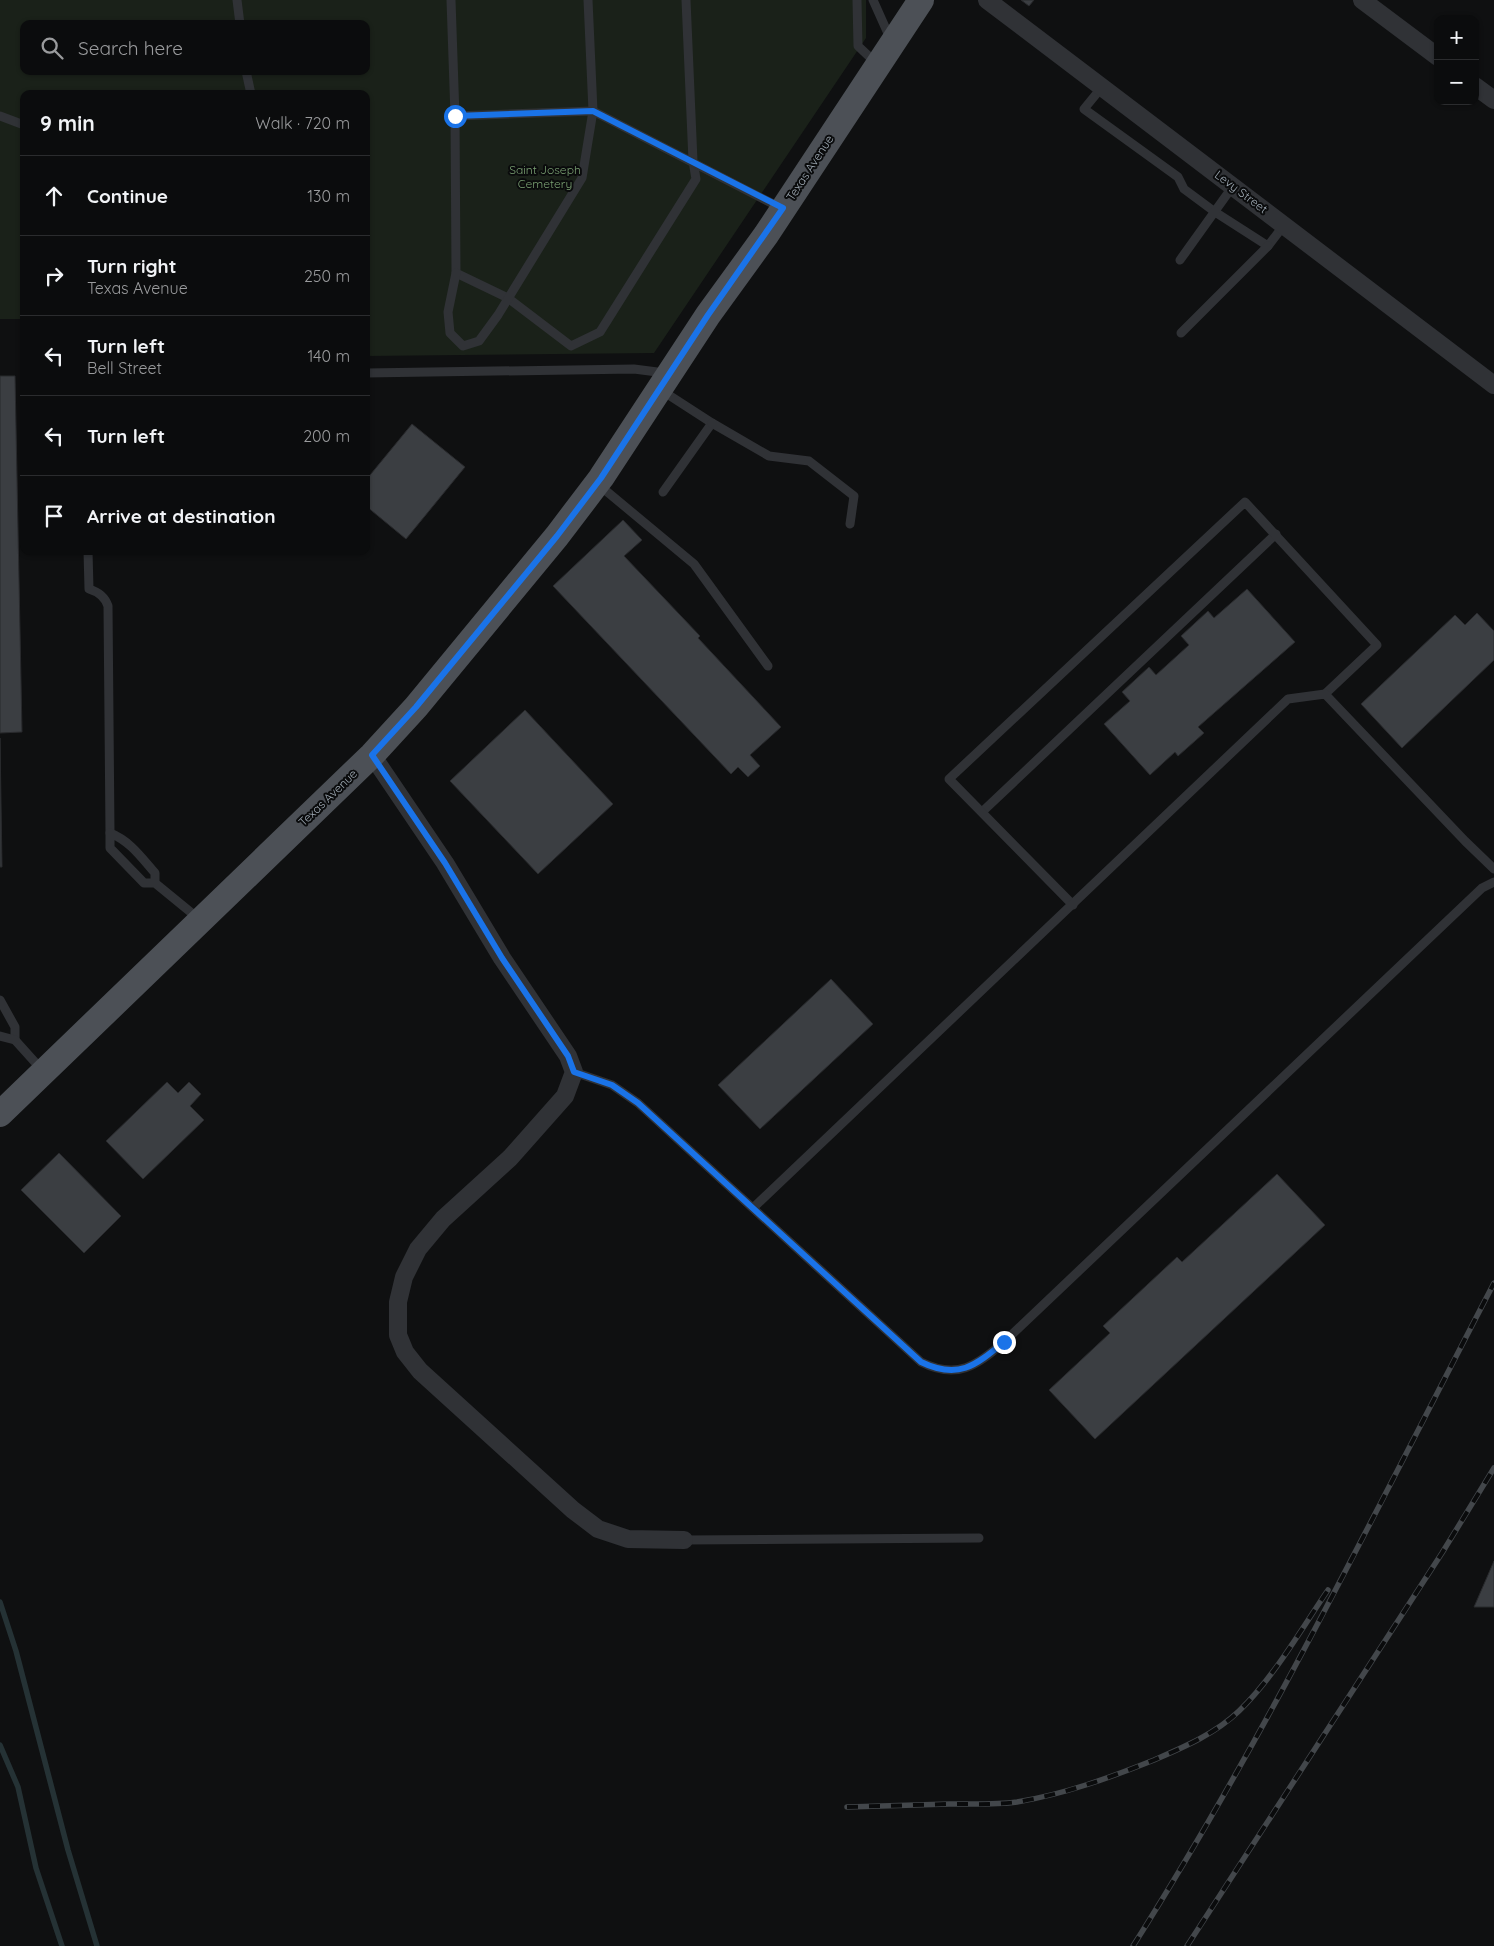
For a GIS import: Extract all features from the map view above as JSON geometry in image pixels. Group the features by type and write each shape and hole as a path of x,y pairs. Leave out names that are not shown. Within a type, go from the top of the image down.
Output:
{"main road":[{"name":"Texas Avenue","path":"0,1114 372,755 416,707 557,536 597,484 666,382 708,315 783,208 921,0"}],"street":[{"name":"Levy Street","path":"987,0 1494,385"},
{"path":"1362,0 1434,54"},
{"path":"1479,89 1494,100"},
{"path":"372,755 445,863 502,958 568,1056 574,1072 565,1096 510,1158 443,1219 418,1249 404,1277 398,1302 398,1335 405,1352 420,1371 573,1510 598,1529 628,1539 684,1540"}],"lane":[{"path":"236,0 239,20"},
{"path":"450,0 455,116 456,272 448,312 450,333 463,346 479,341 508,298 582,178 593,111 588,0"},
{"path":"456,272 508,298 571,346 600,332 696,179 693,161 686,0"},
{"path":"857,0 858,46 878,65"},
{"path":"873,0 892,43"},
{"path":"247,75 250,90"},
{"path":"1102,87 1084,109 1178,177 1184,189 1215,212 1268,246"},
{"path":"455,116 593,111 783,208"},
{"path":"0,116 20,124"},
{"path":"1180,260 1233,186"},
{"path":"1181,333 1268,246 1284,225"},
{"path":"370,374 634,369 666,382 712,424 769,456 809,461 854,496 850,524"},
{"path":"663,492 712,424"},
{"path":"597,484 694,564 768,666"},
{"path":"753,1208 1073,905 1288,699 1325,694 1378,645 1246,502 949,779 1073,905"},
{"path":"982,812 1276,534"},
{"path":"88,555 89,589 96,591 105,598 108,606 110,848 144,883 155,883 201,921"},
{"path":"1325,694 1494,869"},
{"path":"110,833 124,838 155,873 155,883"},
{"path":"574,1072 612,1085 638,1103 921,1362 936,1369 953,1370 966,1368 984,1359 1004,1342 1482,888 1494,882"},
{"path":"0,1000 14,1027 15,1040"},
{"path":"0,1036 15,1040 44,1072"},
{"path":"684,1540 979,1538"}],"green space":[{"name":"Saint Joseph Cemetery","path":"0,0 866,0 866,38 654,353 370,356 370,90 20,90 20,319 0,319"}],"building":[{"path":"1021,0 1034,0 1029,6"},
{"path":"0,376 15,376 22,732 0,733"},
{"path":"412,424 465,467 406,539 370,509 370,475"},
{"path":"623,520 642,540 624,556 700,636 698,638 781,727 750,755 760,766 748,777 738,767 731,774 553,586"},
{"path":"1247,589 1295,642 1198,727 1204,733 1178,756 1175,752 1150,775 1104,724 1130,701 1122,692 1149,667 1156,675 1189,645 1181,636 1208,611 1214,618"},
{"path":"1477,613 1494,631 1494,660 1402,748 1361,704 1455,615 1465,625"},
{"path":"525,710 613,804 538,874 450,781"},
{"path":"0,738 2,867 0,867"},
{"path":"831,979 873,1024 760,1129 718,1085"},
{"path":"167,1082 178,1093 189,1082 201,1094 190,1106 204,1120 143,1179 106,1141"},
{"path":"59,1153 121,1216 84,1253 21,1190"},
{"path":"1277,1174 1325,1225 1095,1439 1049,1390 1110,1333 1103,1326 1177,1257 1182,1262"},
{"path":"1494,1561 1494,1607 1474,1607"}],"waterway":[{"path":"0,1602 16,1651 68,1850 97,1946"},
{"path":"0,1745 18,1787 36,1868 62,1946"}],"railway":[{"path":"1133,1946 1183,1866 1276,1701 1321,1618 1494,1283"},
{"path":"1187,1946 1442,1553 1494,1468"},
{"path":"847,1807 1017,1802 1087,1785 1177,1750 1220,1727 1252,1698 1286,1653 1328,1590"}],"route":[{"path":"455,116 593,111 783,208 766,235 708,315 661,390 601,478 557,536 484,622 416,707 372,755 445,863 502,958 568,1056 574,1072 612,1085 638,1103 921,1362 936,1369 953,1370 966,1368 984,1359 1004,1342"}]}
